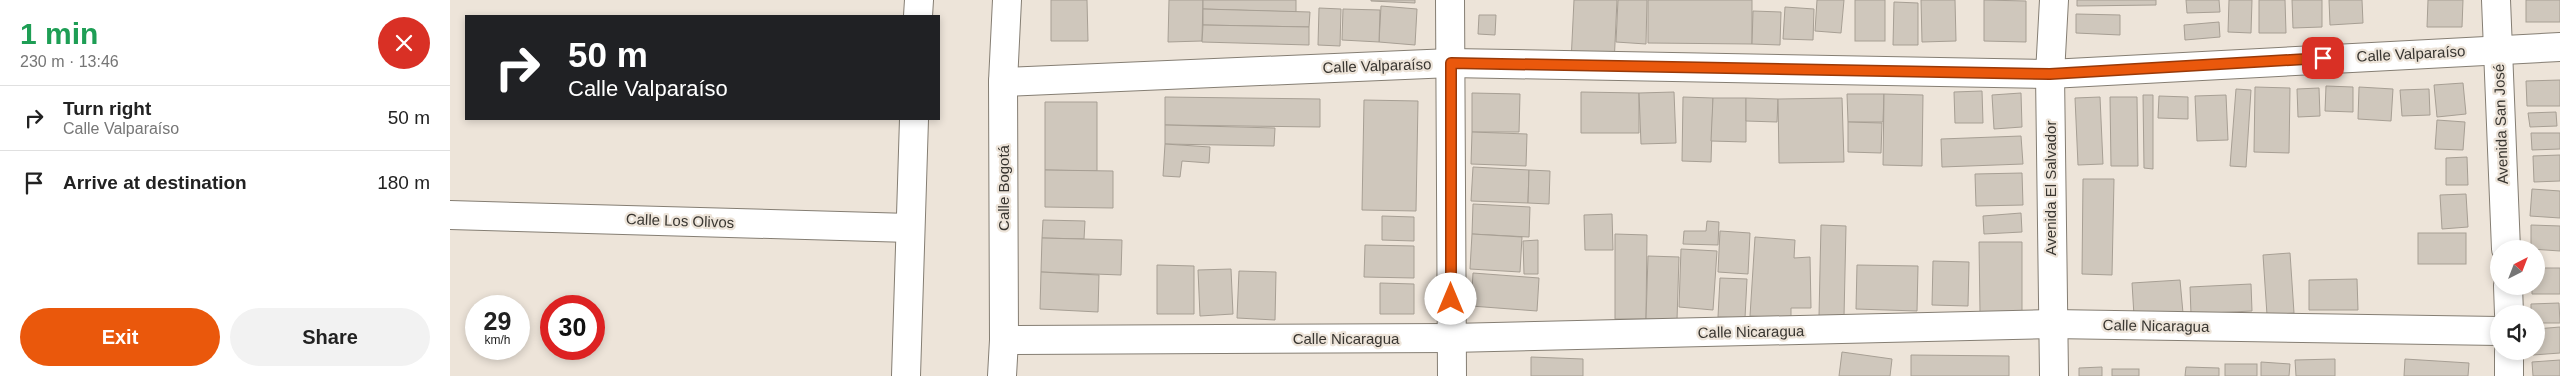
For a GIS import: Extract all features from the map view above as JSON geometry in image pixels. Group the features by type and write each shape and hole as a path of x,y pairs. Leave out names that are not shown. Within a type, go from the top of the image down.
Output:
{"street":[{"path":"918,15 919,0"},
{"name":"Calle Bogotá","path":"1002,376 1004,340 1004,82 1007,0"},
{"path":"1450,0 1452,376"},
{"name":"Avenida El Salvador","path":"2054,0 2050,74 2054,376"},
{"name":"Avenida San José","path":"2496,0 2506,240"},
{"name":"Calle Valparaíso","path":"1004,82 1451,63 2050,74 2560,47"},
{"path":"906,376 914,120"},
{"name":"Calle Los Olivos","path":"450,215 910,228"},
{"name":"Calle Nicaragua","path":"1004,340 1451,338 2052,324 2490,331"},
{"path":"2509,360 2509,376"}],"building":[{"path":"1051,0 1087,0 1088,41 1051,41"},
{"path":"1169,0 1203,0 1202,41 1168,42"},
{"path":"1203,0 1296,0 1296,12 1203,9"},
{"path":"1415,0 1415,3 1371,1"},
{"path":"1574,0 1617,0 1614,65 1571,62"},
{"path":"1618,0 1647,0 1646,44 1616,42"},
{"path":"1648,0 1752,0 1752,44 1648,43"},
{"path":"1817,0 1844,0 1841,33 1815,31"},
{"path":"1855,0 1885,0 1885,41 1855,41"},
{"path":"1921,0 1955,0 1956,41 1922,42"},
{"path":"1984,0 2026,1 2026,42 1984,41"},
{"path":"2077,0 2156,0 2156,5 2077,6"},
{"path":"2186,0 2219,0 2220,12 2187,13"},
{"path":"2229,0 2252,0 2251,33 2228,32"},
{"path":"2259,0 2285,0 2286,33 2259,33"},
{"path":"2292,0 2322,0 2322,27 2293,28"},
{"path":"2329,0 2362,0 2363,23 2330,25"},
{"path":"2428,0 2463,0 2462,27 2427,27"},
{"path":"2526,0 2560,0 2560,22 2526,22"},
{"path":"1894,2 1918,3 1918,45 1893,45"},
{"path":"1381,6 1417,9 1415,45 1379,42"},
{"path":"1785,7 1814,9 1813,40 1783,39"},
{"path":"1319,8 1341,9 1340,46 1318,45"},
{"path":"1203,9 1310,12 1309,27 1203,25"},
{"path":"1343,9 1380,10 1379,42 1342,40"},
{"path":"1753,11 1781,12 1780,45 1752,44"},
{"path":"2076,14 2120,15 2120,35 2076,33"},
{"path":"1479,15 1496,15 1495,35 1478,34"},
{"path":"2219,22 2220,37 2185,40 2184,25"},
{"path":"1203,25 1309,27 1309,45 1202,42"},
{"path":"2560,80 2560,106 2527,106 2526,81"},
{"path":"2463,83 2466,114 2437,117 2434,85"},
{"path":"2326,86 2353,87 2353,112 2325,111"},
{"path":"2255,87 2290,88 2289,153 2254,152"},
{"path":"2359,87 2393,89 2391,121 2358,119"},
{"path":"2319,88 2320,116 2298,117 2297,89"},
{"path":"2236,89 2251,90 2246,167 2230,166"},
{"path":"2429,89 2430,115 2402,116 2400,90"},
{"path":"1982,91 1983,123 1955,123 1954,92"},
{"path":"1581,92 1639,93 1639,133 1581,133"},
{"path":"1674,92 1676,143 1641,144 1639,93"},
{"path":"1472,93 1520,94 1519,132 1472,132"},
{"path":"2021,93 2022,127 1994,129 1992,95"},
{"path":"1847,94 1884,94 1883,122 1848,122"},
{"path":"1884,94 1923,95 1922,166 1883,165"},
{"path":"2143,95 2153,95 2153,169 2144,168"},
{"path":"2226,95 2228,140 2197,141 2195,96"},
{"path":"2159,96 2188,97 2188,119 2158,118"},
{"path":"1165,97 1320,99 1320,127 1165,125"},
{"path":"1683,97 1713,98 1711,162 1682,161"},
{"path":"2100,97 2103,164 2078,165 2075,98"},
{"path":"2110,97 2137,97 2138,166 2111,166"},
{"path":"1713,98 1746,98 1746,142 1711,141"},
{"path":"1746,98 1778,99 1777,122 1746,121"},
{"path":"1842,98 1844,162 1779,163 1778,99"},
{"path":"1364,100 1418,101 1416,211 1362,210"},
{"path":"1045,102 1097,102 1097,171 1045,170"},
{"path":"2556,112 2557,126 2530,127 2528,113"},
{"path":"2437,120 2465,122 2463,150 2435,149"},
{"path":"1848,122 1882,123 1881,153 1848,152"},
{"path":"1165,125 1275,128 1274,146 1165,144"},
{"path":"1472,132 1527,134 1526,166 1471,164"},
{"path":"2531,133 2560,133 2560,149 2532,150"},
{"path":"2021,136 2023,164 1942,167 1941,139"},
{"path":"1165,144 1210,147 1209,163 1182,161 1180,177 1163,176"},
{"path":"2560,155 2560,181 2534,182 2533,156"},
{"path":"2467,157 2468,185 2446,185 2446,158"},
{"path":"1473,167 1529,170 1528,203 1471,201"},
{"path":"1045,170 1113,171 1113,208 1045,207"},
{"path":"1529,170 1550,171 1549,204 1528,203"},
{"path":"2022,173 2023,205 1976,206 1975,174"},
{"path":"2083,179 2114,179 2112,275 2082,274"},
{"path":"2532,189 2560,191 2560,218 2530,216"},
{"path":"2466,194 2468,227 2442,229 2440,195"},
{"path":"1473,204 1530,207 1529,237 1472,234"},
{"path":"2021,213 2022,232 1984,234 1983,216"},
{"path":"1612,214 1613,250 1585,250 1584,215"},
{"path":"1382,216 1414,217 1414,241 1382,240"},
{"path":"1043,220 1085,221 1084,239 1042,238"},
{"path":"1707,221 1719,222 1718,245 1683,244 1684,231 1706,231"},
{"path":"1821,225 1846,226 1844,317 1819,316"},
{"path":"2531,225 2560,226 2560,251 2545,250 2545,240 2531,240"},
{"path":"1720,231 1750,233 1748,274 1718,272"},
{"path":"2418,233 2466,233 2466,264 2418,264"},
{"path":"1472,234 1522,237 1520,272 1470,269"},
{"path":"1615,234 1647,235 1646,319 1615,319"},
{"path":"1755,237 1795,240 1794,258 1810,257 1811,308 1791,308 1791,318 1750,316"},
{"path":"1042,238 1122,240 1121,275 1041,272"},
{"path":"1538,240 1538,274 1524,274 1523,241"},
{"path":"1979,242 2022,242 2022,312 1980,312"},
{"path":"1365,245 1414,246 1414,278 1364,277"},
{"path":"1681,249 1717,251 1713,310 1679,307"},
{"path":"2290,253 2294,313 2267,315 2263,255"},
{"path":"1648,256 1679,257 1677,320 1646,319"},
{"path":"1933,261 1969,262 1968,306 1932,305"},
{"path":"1157,265 1194,266 1194,314 1157,314"},
{"path":"1857,265 1918,266 1917,311 1856,309"},
{"path":"2545,268 2560,268 2560,294 2545,294"},
{"path":"1231,269 1233,314 1200,316 1198,270"},
{"path":"1239,271 1276,272 1275,320 1237,318"},
{"path":"1041,272 1099,275 1098,312 1040,309"},
{"path":"1473,273 1539,278 1537,311 1471,306"},
{"path":"1720,278 1747,279 1745,318 1718,317"},
{"path":"2357,279 2358,310 2309,310 2309,280"},
{"path":"2180,280 2183,313 2134,316 2132,283"},
{"path":"1380,283 1414,284 1414,314 1380,314"},
{"path":"2251,284 2252,311 2191,314 2190,287"},
{"path":"2559,303 2560,323 2545,323 2545,305 2531,304"},
{"path":"2560,327 2560,353 2545,354 2545,328"},
{"path":"1842,352 1892,359 1890,376 1839,376"},
{"path":"1911,355 2009,356 2009,376 1911,376"},
{"path":"1531,357 1583,359 1583,376 1531,376"},
{"path":"2335,359 2335,376 2296,376 2295,360"},
{"path":"2405,359 2469,363 2468,376 2404,376"},
{"path":"2560,360 2560,376 2533,376 2532,362"},
{"path":"2261,362 2290,364 2289,376 2261,376"},
{"path":"2225,364 2257,364 2257,376 2225,376"},
{"path":"2102,367 2102,376 2079,376 2079,368"},
{"path":"2186,367 2219,368 2219,376 2185,376"},
{"path":"2112,369 2139,369 2139,376 2112,376"}],"route":[{"path":"1451,299 1451,63 2050,74 2323,58"}]}
